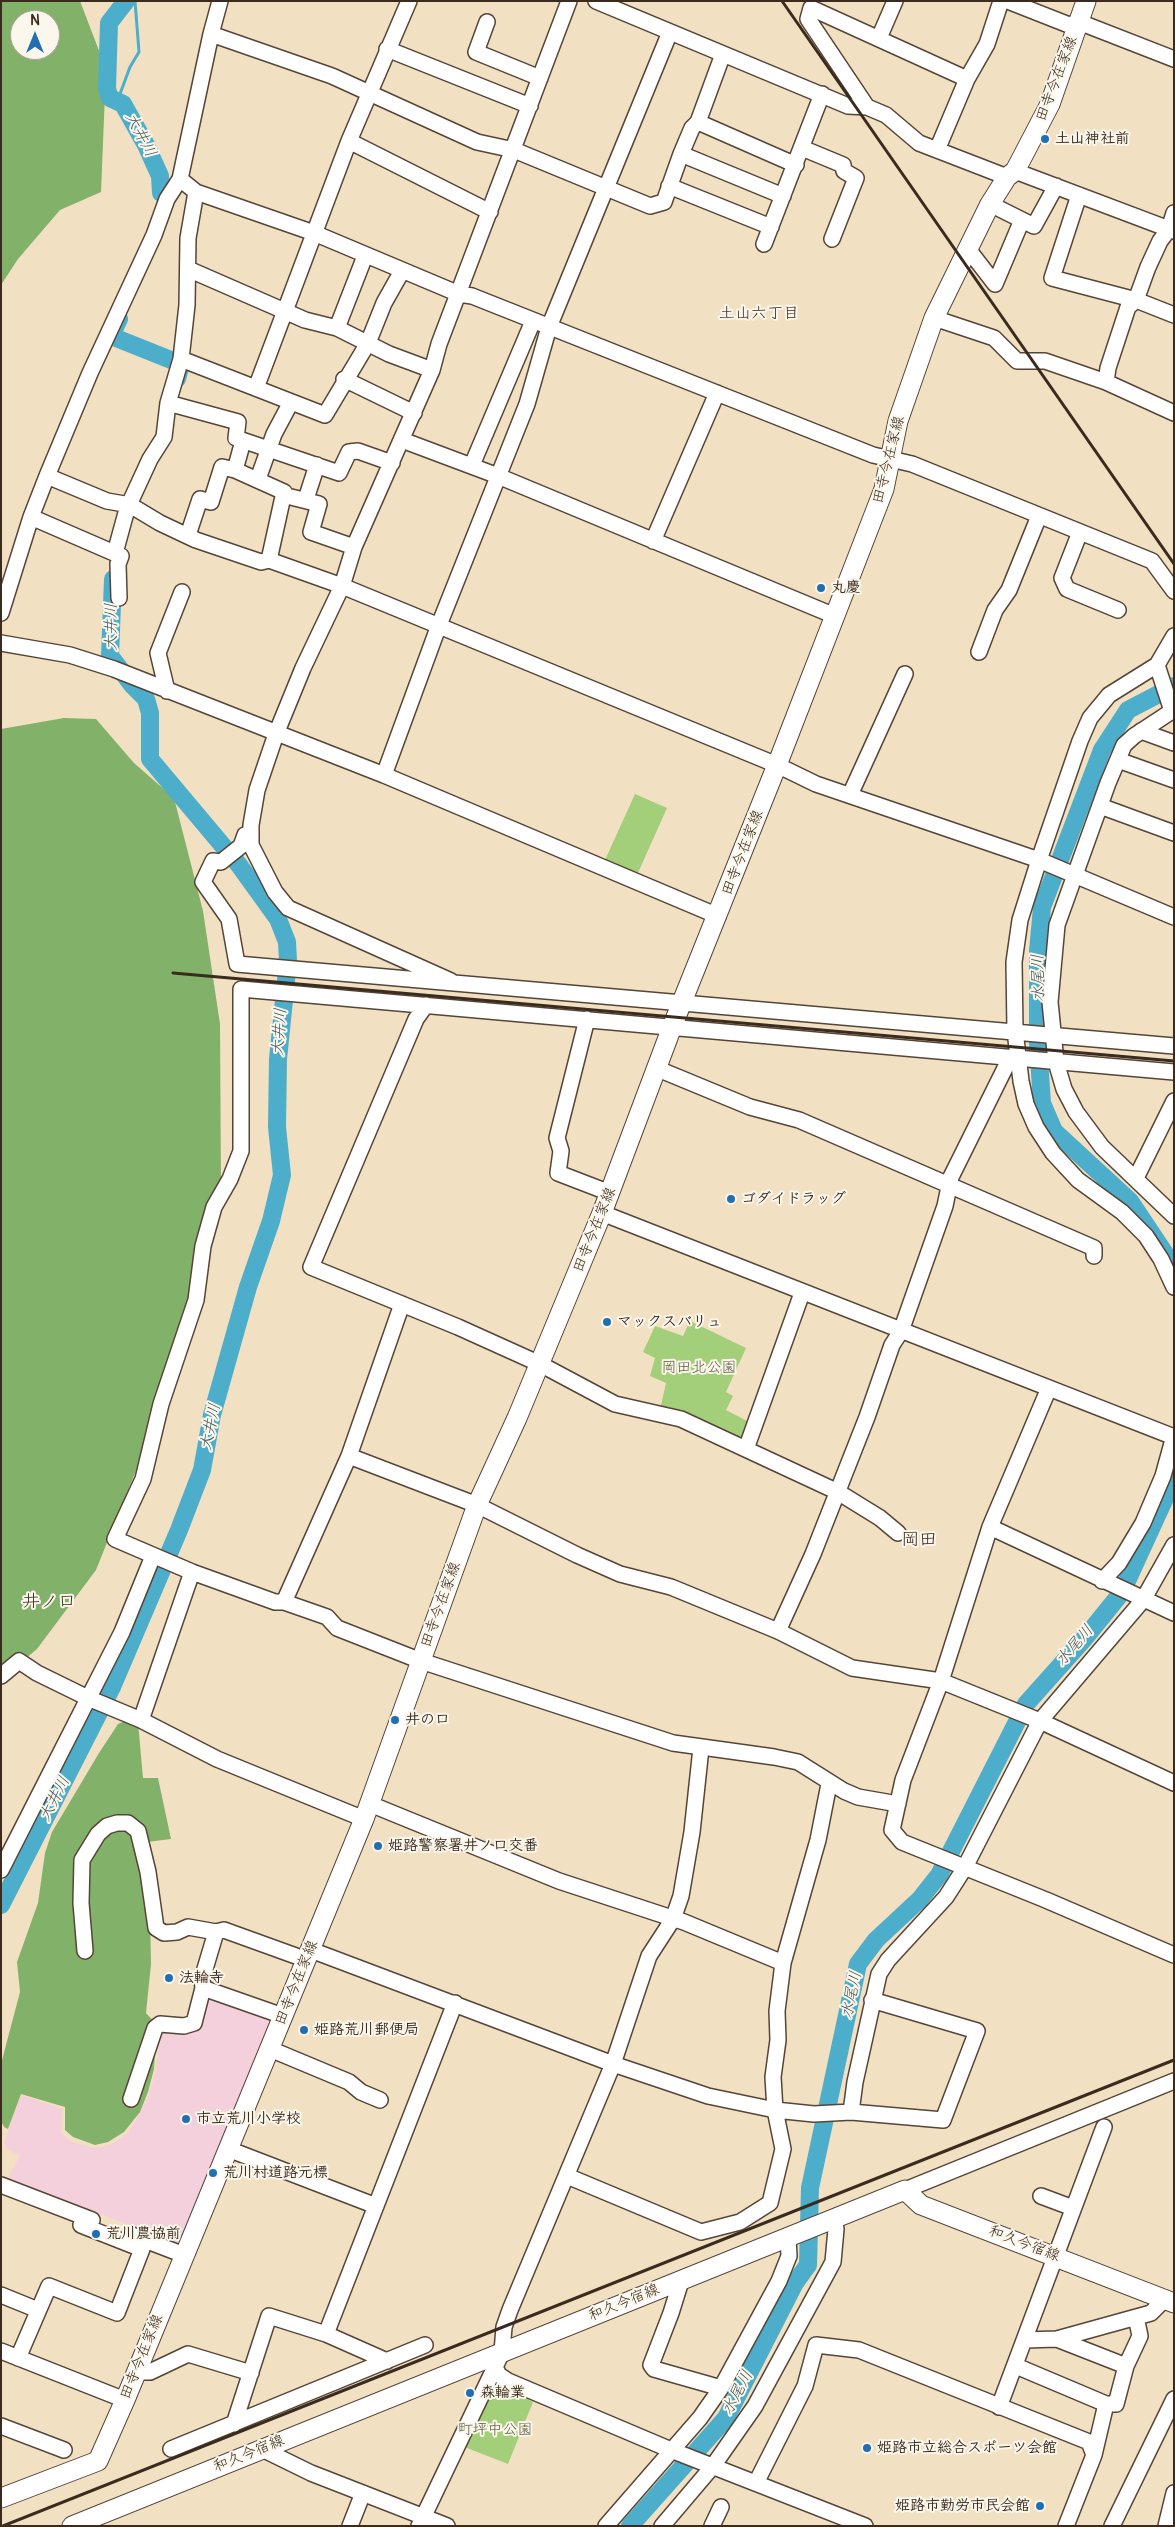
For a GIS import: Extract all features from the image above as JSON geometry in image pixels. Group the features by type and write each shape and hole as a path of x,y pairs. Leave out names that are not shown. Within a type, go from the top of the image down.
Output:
{"main road":[{"name":"田寺今在家線","path":"1,2498 98,2461 125,2400 367,1811 477,1505 540,1364 602,1213 658,1069 672,1027 684,1002 778,765 884,489 903,406 934,318 990,204 1011,174 1050,104 1086,1"},
{"name":"和久今宿線","path":"72,2526 262,2449 498,2360 680,2281 904,2190 922,2205 1169,2301"}],"street":[{"path":"1,613 31,517 47,476 90,373 154,235 167,199 180,179 211,34 220,1"},
{"path":"256,388 368,92 408,1"},
{"path":"450,981 288,908 275,892 251,845 251,834 257,790 276,734 303,668 342,586 354,548 432,370 439,344 569,1"},
{"path":"596,1 848,106 867,107 886,115 920,143 937,150 1011,174 1056,186 1171,230"},
{"path":"879,38 895,1"},
{"path":"937,150 967,79 987,44 1001,1"},
{"path":"1008,1 1069,25 1079,22 1174,59"},
{"path":"867,107 808,19 811,8 967,79"},
{"path":"487,22 476,52 540,78"},
{"path":"384,775 439,625 527,404 548,327 670,32"},
{"path":"211,34 270,52 332,76 477,142 514,150 606,186 650,206 664,202 681,154 692,128 698,122 723,54"},
{"path":"387,49 530,106"},
{"path":"764,244 822,94"},
{"path":"698,122 796,165"},
{"path":"349,141 490,212"},
{"path":"802,148 843,166 844,171 856,178 832,239"},
{"path":"681,154 783,196"},
{"path":"180,179 196,192 314,233 459,294 472,296 874,455 912,464 1152,561 1174,591"},
{"path":"669,186 771,227"},
{"path":"990,204 1034,226 1056,186"},
{"path":"115,553 130,504 150,459 164,437 168,403 181,359 187,305 188,238 196,192"},
{"path":"1079,195 1052,278 1136,300 1174,315"},
{"path":"1106,382 1108,368 1128,307 1136,300 1160,241 1171,230 1174,213"},
{"path":"968,250 995,284 1022,220"},
{"path":"337,328 365,256"},
{"path":"188,269 305,320 337,328 389,354 432,370"},
{"path":"181,359 325,415 344,379 368,343 384,303 402,271"},
{"path":"934,318 994,338 1017,361 1045,361 1106,382 1174,413"},
{"path":"472,465 533,321"},
{"path":"344,379 414,413"},
{"path":"653,540 717,393"},
{"path":"258,479 268,449 291,402"},
{"path":"168,403 238,422 236,438 339,473 349,452 358,451 392,464"},
{"path":"402,440 472,465 835,616"},
{"path":"235,470 243,441"},
{"path":"306,499 317,465"},
{"path":"188,534 200,499 210,502 222,467 235,470 284,492 269,560"},
{"path":"47,476 107,501 130,504 160,523 188,534 196,540 260,562 269,560 342,586 778,765 816,784 1039,860 1174,917"},
{"path":"283,495 306,499 320,504 311,532 354,548"},
{"path":"979,652 995,610 1008,590 1039,516"},
{"path":"31,517 121,556 118,564 120,598"},
{"path":"1080,532 1062,578 1067,589 1118,610"},
{"path":"168,690 158,653 182,592"},
{"path":"1174,636 1157,665 1109,695 1090,718 1080,741 1020,920 1014,962 1015,1058 1026,1104 1036,1127 1053,1153 1078,1180 1122,1212 1146,1236 1161,1259 1174,1287"},
{"path":"1,643 70,656 114,669 384,775 718,916"},
{"path":"1157,665 1172,711 1141,731 1124,745 1057,926 1050,1002 1055,1035 1056,1062 1064,1089 1076,1112 1102,1147 1174,1216"},
{"path":"850,795 905,674"},
{"path":"1141,731 1174,743"},
{"path":"1118,760 1174,780"},
{"path":"1100,806 1174,833"},
{"path":"251,834 245,835 241,846 221,862 213,861 203,882 229,919 237,964 450,981 1174,1046"},
{"path":"249,964 250,989"},
{"path":"898,1804 858,1797 829,1784 798,1762 673,1743 421,1661 337,1628 327,1617 284,1602 275,1602 185,1570 114,1539 143,1479 161,1404 196,1300 203,1246 214,1207 230,1179 241,1151 241,989 1174,1072"},
{"path":"426,1005 416,1019 311,1267 540,1364 615,1404 681,1419 838,1492 880,1518 898,1533"},
{"path":"587,1019 557,1138 561,1151 558,1173 610,1193"},
{"path":"778,1631 814,1554 867,1417 892,1345 901,1330 950,1187 951,1177 1015,1058"},
{"path":"658,1069 750,1107 799,1120 1094,1248 1094,1256"},
{"path":"1136,1178 1174,1101"},
{"path":"602,1213 802,1293 1174,1437 1163,1476 1143,1523 1119,1563 1102,1581"},
{"path":"746,1449 802,1293"},
{"path":"284,1602 349,1456 402,1304"},
{"path":"1049,1388 990,1527 941,1682 903,1780 892,1830 902,1842 964,1869 1046,1900 1172,1955"},
{"path":"349,1456 477,1505 577,1556 620,1574 671,1587 778,1631 852,1668 941,1682 1040,1721 1174,1783"},
{"path":"990,1527 1174,1613"},
{"path":"851,2112 872,2000 880,1974 888,1960 946,1898 964,1869 1040,1721 1143,1600 1174,1544"},
{"path":"1,1870 122,1632 153,1556"},
{"path":"141,1720 185,1570"},
{"path":"1,1676 19,1661 37,1673 112,1710 141,1720 176,1740 217,1759 559,1881 672,1919 782,1963"},
{"path":"701,1748 692,1832 682,1896 672,1919 649,1956 613,2064 510,2310 504,2327 498,2360 499,2375 508,2381 671,2450 855,2524"},
{"path":"567,2176 701,2232 740,2222 770,2203 783,2150 776,2110 773,2077 778,2040 778,2011 782,1963 818,1840 829,1784"},
{"path":"86,1951 82,1922 82,1860 98,1834 107,1826 117,1823 128,1823 138,1831 148,1872 156,1928 164,1933 177,1932 188,1928 216,1932 224,1930 309,1955 455,2003 613,2064 708,2096 776,2110 814,2114 851,2112 943,2120 977,2031 872,2000"},
{"path":"131,2098 155,2028 160,2024 184,2026 194,2023 203,1988 202,1979 216,1932"},
{"path":"203,1988 283,2016"},
{"path":"326,2334 455,2003"},
{"path":"270,2049 350,2082 361,2092 380,2100"},
{"path":"904,2190 1174,2081"},
{"path":"999,2407 1016,2366 1104,2127"},
{"path":"228,2149 376,2206"},
{"path":"1,2185 184,2255"},
{"path":"1041,2196 1073,2208"},
{"path":"18,2358 49,2286 118,2313 142,2249 81,2225 84,2217"},
{"path":"662,2526 713,2466 755,2406 833,2262 836,2229 834,2220"},
{"path":"606,2526 700,2418 722,2388 779,2281 789,2256 788,2238"},
{"path":"680,2281 671,2313 651,2366 654,2369 722,2388"},
{"path":"1,2295 38,2310"},
{"path":"1025,2340 1057,2338 1151,2313 1169,2301"},
{"path":"234,2424 269,2316 326,2334 387,2361"},
{"path":"1016,2366 1106,2404 1116,2404 1126,2366 1140,2336 1136,2317"},
{"path":"1057,2338 1126,2366"},
{"path":"171,2449 425,2345"},
{"path":"756,2483 805,2386 816,2345 859,2350 1089,2442 1094,2455"},
{"path":"1,2351 125,2400"},
{"path":"137,2372 150,2372 188,2354 251,2373"},
{"path":"421,2521 498,2360"},
{"path":"1112,2526 1174,2399"},
{"path":"1066,2526 1094,2455 1106,2404"},
{"path":"1,2426 64,2450"},
{"path":"262,2449 311,2473 363,2493 421,2521 447,2526"},
{"path":"350,2526 363,2493"},
{"path":"1166,2526 1174,2493"},
{"path":"712,2526 721,2507"}],"shaded area":[{"name":"市立荒川小学校","path":"209,1996 276,2017 179,2244 8,2179 20,2155 8,2150 4,2143 21,2095 63,2109 61,2133 72,2142 94,2148 110,2145 128,2133 147,2100 156,2070 160,2028 198,2030 203,1998"}],"green space":[{"path":"1,1 80,1 106,69 101,192 60,210 18,259 1,285"},
{"path":"64,718 96,719 134,763 174,798 203,911 220,1024 221,1189 190,1336 96,1570 37,1649 1,1679 1,729"},
{"path":"635,794 667,808 637,875 605,860"},
{"name":"岡田北公園","path":"690,1321 746,1348 726,1392 733,1396 726,1410 749,1422 744,1434 734,1440 660,1410 666,1383 650,1376 655,1358 643,1352 655,1326 683,1336"},
{"path":"125,1721 138,1722 143,1778 158,1778 171,1839 139,1843 150,1911 151,1964 146,2013 157,2025 154,2069 140,2112 124,2132 108,2142 95,2145 73,2137 65,2130 65,2107 21,2094 8,2129 4,2127 1,2121 1,2064 20,1992 17,1962 38,1903 45,1853 52,1832 118,1724"},
{"name":"町坪中公園","path":"493,2383 533,2402 508,2464 462,2446"}],"waterway":[{"name":"大井川","path":"126,1 109,23 107,89 110,98 123,104 146,145 160,176 161,193"},
{"path":"117,102 130,67 139,52 135,1"},
{"name":"大井川","path":"119,319 111,336 181,364 177,379"},
{"name":"大井川","path":"1,1905 112,1687 179,1530 202,1470 212,1415 248,1287 271,1221 282,1175 277,1127 278,1059 288,961 287,942 278,919 239,865 150,759 150,713 146,699 133,686 110,656 113,579"},
{"name":"水尾川","path":"1174,686 1128,710 1102,750 1042,907 1038,951 1038,1043 1042,1103 1054,1131 1130,1201 1174,1267"},
{"name":"水尾川","path":"630,2526 726,2418 795,2283 808,2265 810,2188 858,1964 876,1940 920,1899 939,1875 1026,1704 1084,1639 1122,1592 1165,1498 1174,1473"}],"railway":[{"path":"782,1 1174,564"},
{"path":"173,973 1174,1061"},
{"path":"3,2526 1174,2060"}],"place":[{"name":"土山神社前","path":"1045,139"},
{"name":"丸慶","path":"821,588"},
{"name":"ゴダイドラッグ","path":"731,1199"},
{"name":"マックスバリュ","path":"607,1322"},
{"name":"井の口","path":"395,1720"},
{"name":"姫路警察署井ノ口交番","path":"378,1846"},
{"name":"法輪寺","path":"169,1978"},
{"name":"姫路荒川郵便局","path":"304,2030"},
{"name":"市立荒川小学校","path":"186,2119"},
{"name":"荒川村道路元標","path":"213,2173"},
{"name":"荒川農協前","path":"96,2234"},
{"name":"森輪業","path":"470,2393"},
{"name":"姫路市立総合スポーツ会館","path":"867,2448"},
{"name":"姫路市勤労市民会館","path":"1040,2506"}],"district":[{"name":"土山六丁目","path":"759,314"},
{"name":"岡田","path":"919,1540"},
{"name":"井ノ口","path":"49,1602"}]}
